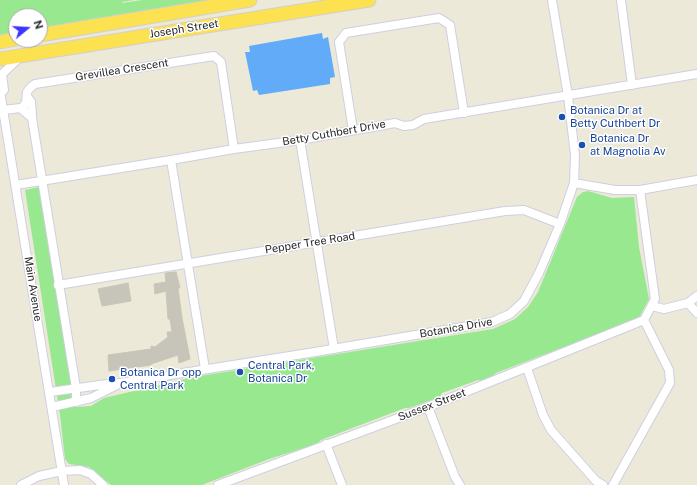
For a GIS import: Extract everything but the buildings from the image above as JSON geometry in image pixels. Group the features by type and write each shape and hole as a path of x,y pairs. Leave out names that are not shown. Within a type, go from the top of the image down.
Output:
{"highway":[{"name":"Joseph Street","path":"48,34 250,0"},
{"name":"Joseph Street","path":"0,59 369,0"}],"street":[{"name":"Botanica Drive","path":"50,392 106,384 120,384 334,349 492,322 510,314 524,301 539,273 560,224 574,183 575,155 568,96 552,0"},
{"path":"621,0 632,85"},
{"path":"353,130 339,42 346,33 432,19 440,18 450,25 464,113"},
{"name":"Main Avenue","path":"22,55 2,74 4,90 0,92 64,485"},
{"name":"Grevillea Crescent","path":"20,108 23,107 26,102 30,87 35,84 214,56 221,62 234,148"},
{"name":"Betty Cuthbert Drive","path":"16,185 171,160 234,148 300,140 395,123 404,126 413,126 424,119 697,74"},
{"path":"27,96 31,102 32,118 58,285 76,388 76,402"},
{"path":"4,110 20,108 32,118"},
{"path":"300,140 334,349"},
{"path":"171,160 205,369"},
{"path":"574,183 615,190 640,190 697,180"},
{"path":"613,485 670,383 668,370 644,320 655,299 640,190"},
{"name":"Pepper Tree Road","path":"58,285 506,211 524,210 560,224"},
{"path":"652,306 664,309 688,303 697,296"},
{"path":"688,303 697,313"},
{"name":"Sussex Street","path":"218,485 527,368 644,320"},
{"path":"527,368 551,430 596,481 603,485"},
{"name":"Botanica Drive","path":"52,406 91,398 120,384"},
{"path":"428,406 460,485"},
{"path":"326,444 342,485"},
{"path":"21,485 39,476 62,471 84,471 96,478 103,485"}],"green space":[{"path":"0,0 134,0 122,3 142,0 212,0 48,29 48,8 8,8 8,36 0,37"},
{"path":"39,187 75,407 91,406 104,398 194,377 493,329 515,319 528,307 538,292 577,197 583,192 588,191 612,198 634,197 639,247 649,299 640,316 629,322 496,373 492,377 482,381 478,380 442,393 440,397 405,408 321,440 317,444 269,459 202,485 111,485 89,467 69,464 65,459 60,415 25,190"}],"water":[{"path":"322,33 323,39 328,37 335,77 330,78 330,84 259,95 257,90 253,91 245,52 250,52 249,46"}],"place":[{"name":"Botanica Dr at Betty Cuthbert Dr","path":"562,117"},
{"name":"Botanica Dr at Magnolia Av","path":"582,145"},
{"name":"Central Park, Botanica Dr","path":"240,372"},
{"name":"Botanica Dr opp Central Park","path":"112,379"}]}
